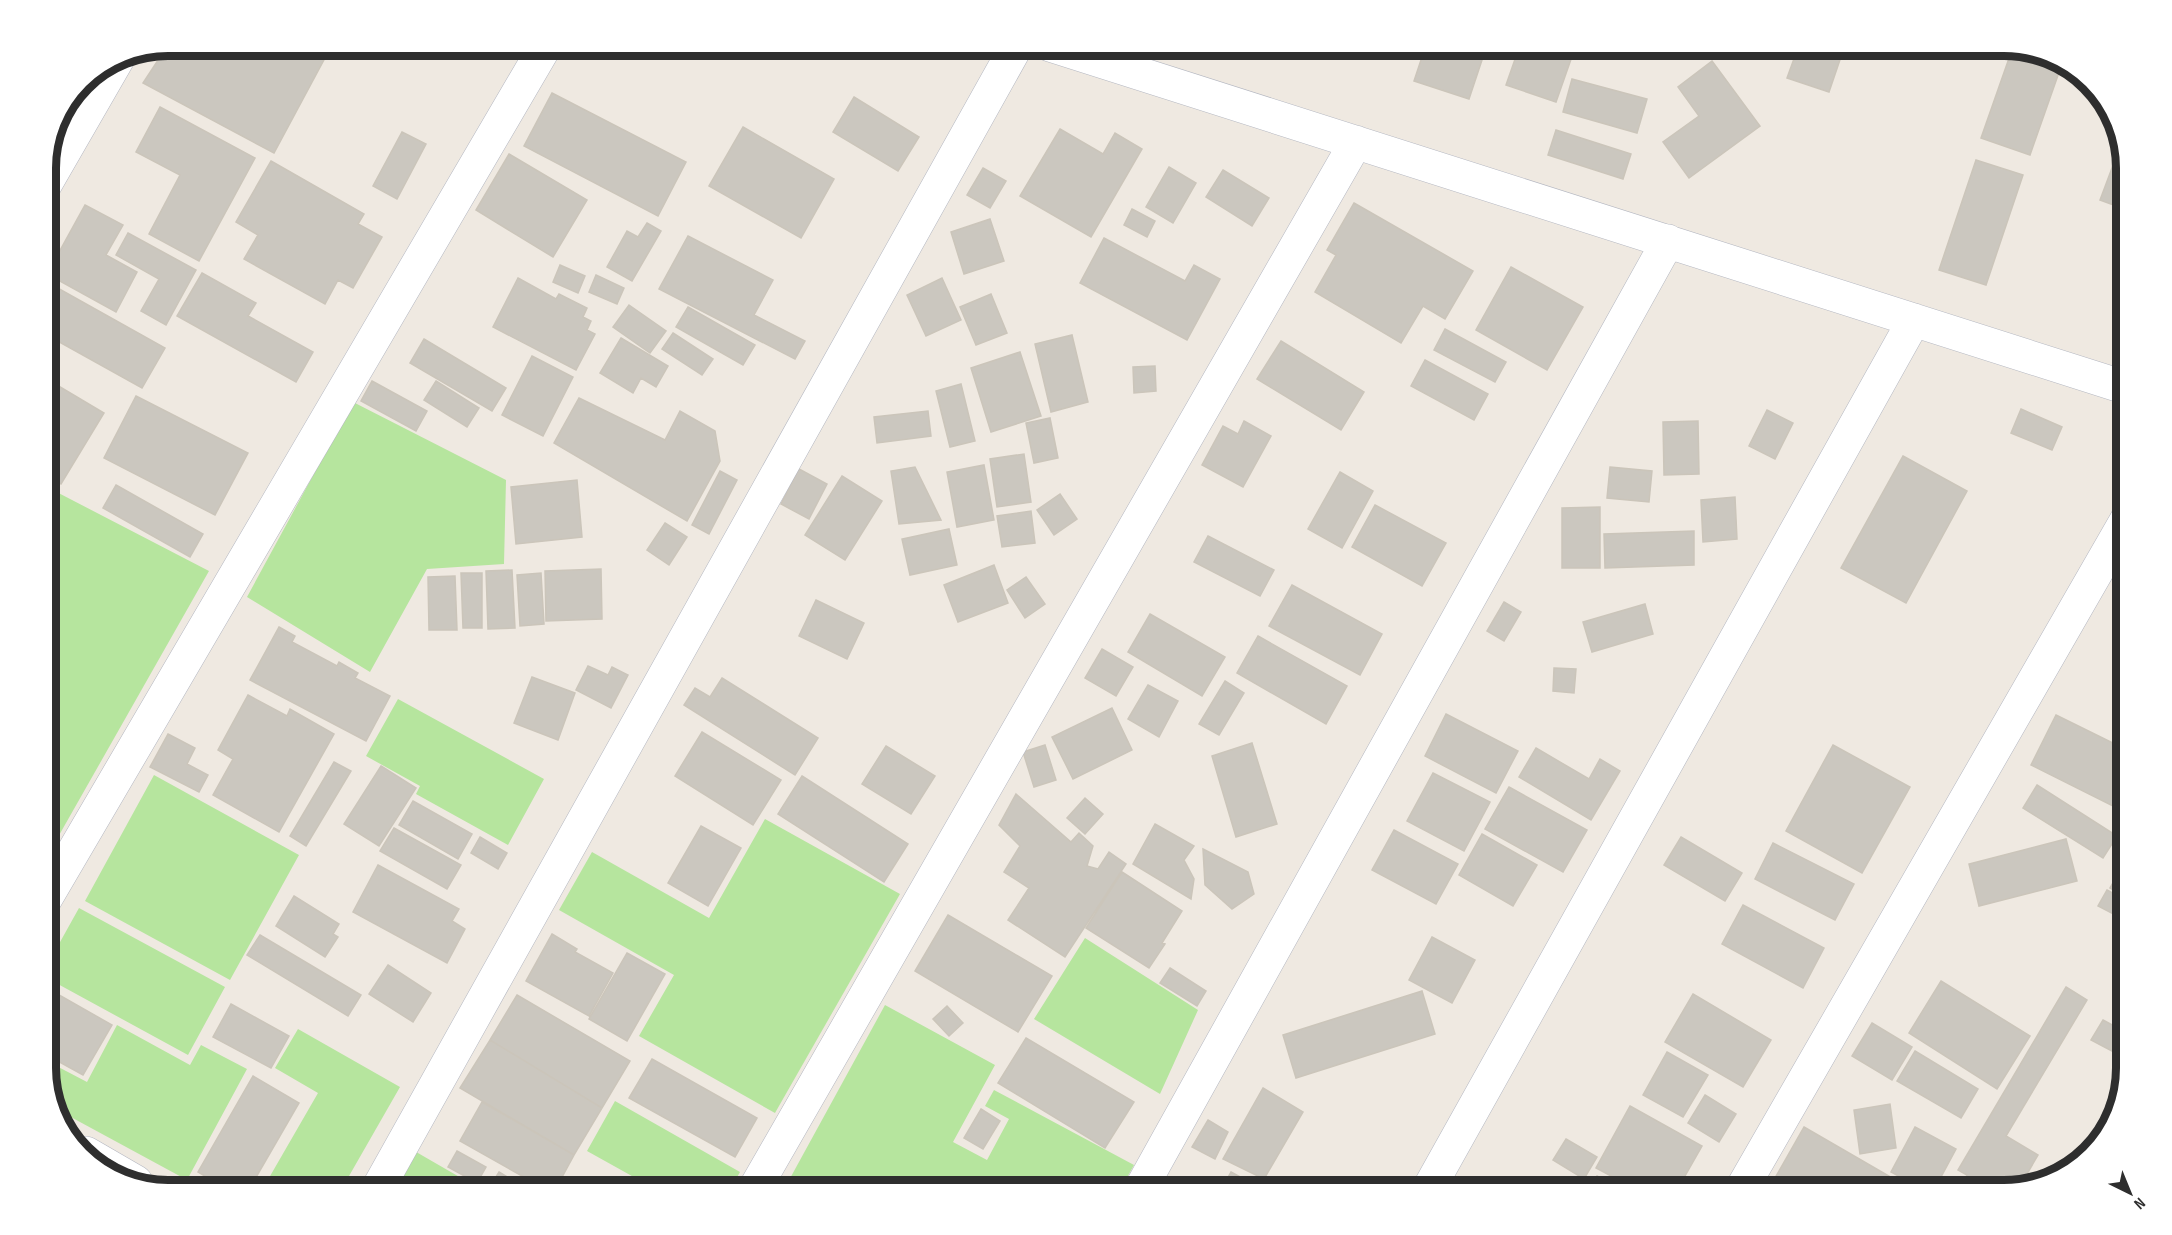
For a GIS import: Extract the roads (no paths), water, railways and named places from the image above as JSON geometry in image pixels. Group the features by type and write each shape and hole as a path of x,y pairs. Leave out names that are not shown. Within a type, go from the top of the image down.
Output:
{"street":[{"path":"56,881 540,56"},
{"path":"383,1180 1011,56"},
{"path":"1085,56 2116,384"},
{"path":"56,166 110,72"},
{"path":"760,1180 1356,142"},
{"path":"1146,1180 1668,242"},
{"path":"1434,1180 1914,320"},
{"path":"1747,1180 2116,538"}]}
